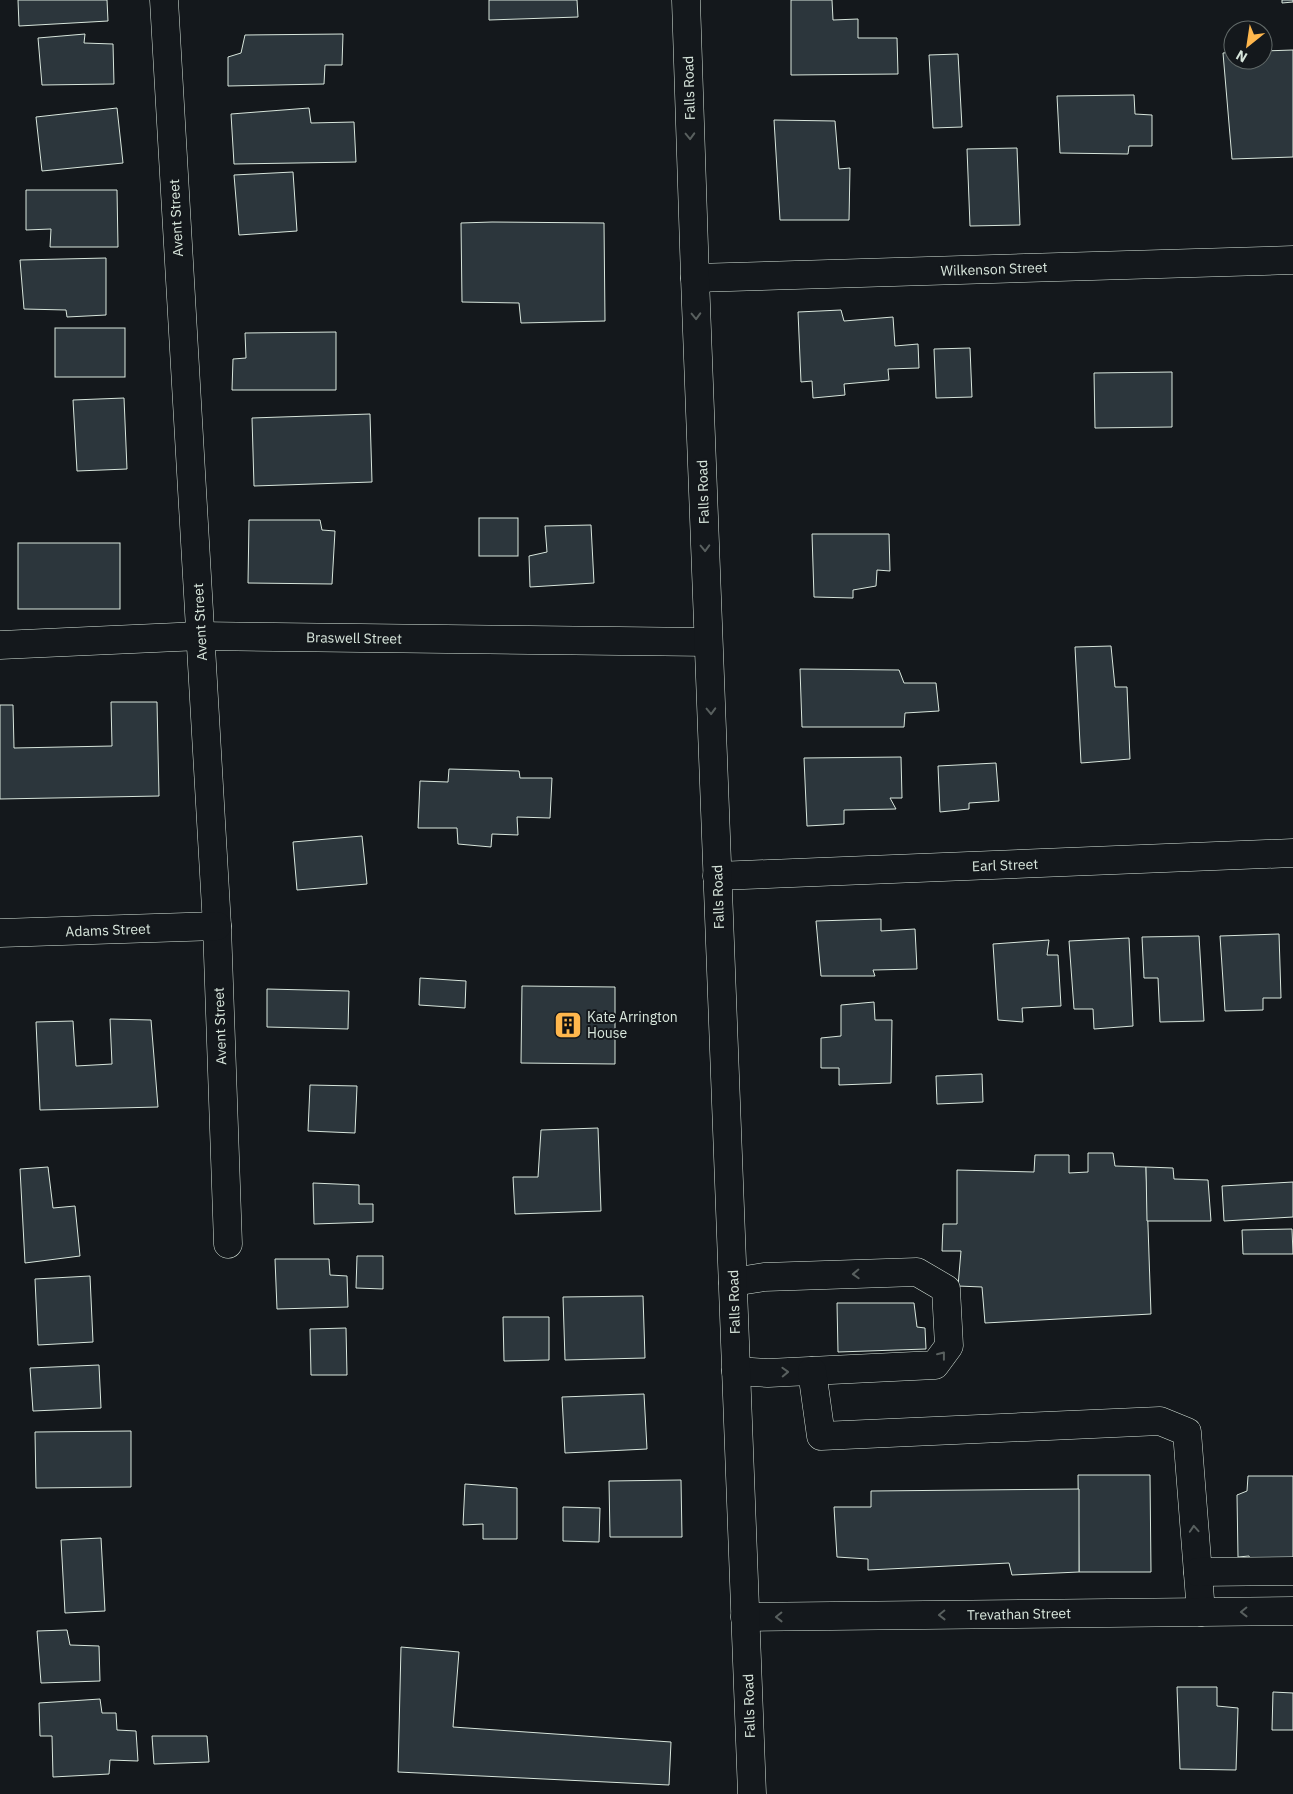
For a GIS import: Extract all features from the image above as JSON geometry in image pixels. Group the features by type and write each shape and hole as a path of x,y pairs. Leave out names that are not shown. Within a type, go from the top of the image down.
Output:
{"street":[{"name":"Avent Street","path":"164,0 217,926 228,1244"},
{"name":"Falls Road","path":"686,0 708,642 752,1794"},
{"name":"Wilkenson Street","path":"695,278 1293,260"},
{"name":"Braswell Street","path":"0,645 200,636 708,642"},
{"name":"Earl Street","path":"717,876 1293,853"},
{"name":"Adams Street","path":"0,933 217,926"},
{"path":"733,1282 764,1277 916,1272 946,1289 949,1346 935,1365 812,1371 736,1371"},
{"path":"812,1371 820,1436 1160,1421 1187,1432 1201,1612"},
{"path":"1198,1572 1293,1571"},
{"name":"Trevathan Street","path":"745,1617 1293,1611"}],"building":[{"path":"18,0 107,0 108,21 19,26"},
{"path":"489,0 577,0 578,17 489,20"},
{"path":"791,0 832,0 833,20 858,19 858,38 897,38 898,74 791,75"},
{"path":"1282,0 1293,0 1293,2 1282,3"},
{"path":"85,34 84,43 113,44 114,84 42,85 38,38"},
{"path":"343,34 342,65 325,65 324,84 228,86 228,57 241,53 245,35"},
{"path":"1293,50 1293,157 1232,159 1224,70 1273,70 1273,51"},
{"path":"958,54 962,127 933,128 929,55"},
{"path":"1134,95 1135,114 1152,115 1152,146 1129,146 1128,154 1060,153 1057,96"},
{"path":"117,108 123,163 42,171 36,117"},
{"path":"309,108 311,123 354,122 356,162 234,164 231,114"},
{"path":"774,120 835,121 839,169 850,168 849,220 780,220"},
{"path":"1017,148 1020,225 970,226 967,149"},
{"path":"293,172 297,231 239,235 234,175"},
{"path":"26,190 117,190 118,247 50,247 51,229 26,230"},
{"path":"461,223 604,223 605,321 521,323 519,303 462,302"},
{"path":"106,258 106,315 67,317 66,310 24,309 20,260"},
{"path":"841,310 844,321 893,317 895,346 918,344 919,368 888,369 889,380 844,384 845,395 813,398 812,381 801,382 798,312"},
{"path":"55,328 125,328 125,377 55,377"},
{"path":"336,332 336,390 232,390 233,359 246,358 245,333"},
{"path":"970,348 972,397 936,398 934,349"},
{"path":"1172,372 1172,427 1095,428 1094,373"},
{"path":"124,398 127,469 77,471 73,400"},
{"path":"370,414 372,482 254,486 252,418"},
{"path":"479,518 518,518 518,556 479,556"},
{"path":"249,520 320,520 322,530 335,531 332,584 248,583"},
{"path":"591,525 594,583 530,587 529,556 547,552 545,526"},
{"path":"812,534 889,534 890,571 877,570 876,586 853,590 853,598 814,597"},
{"path":"18,543 120,543 120,609 18,609"},
{"path":"1111,646 1115,687 1127,687 1130,759 1081,763 1075,647"},
{"path":"800,669 899,670 904,683 936,683 939,711 905,713 904,727 802,727"},
{"path":"111,702 157,702 159,796 0,799 0,705 13,705 14,748 112,746"},
{"path":"901,757 902,798 890,798 896,809 844,810 844,824 807,826 804,758"},
{"path":"996,763 999,801 969,803 969,809 940,812 938,766"},
{"path":"449,769 519,771 520,778 552,778 550,818 517,817 518,835 492,834 491,847 458,844 457,828 418,828 420,781 448,782"},
{"path":"362,836 367,884 297,890 293,842"},
{"path":"881,919 881,931 915,929 917,969 873,970 875,976 821,976 816,921"},
{"path":"1279,934 1281,998 1263,998 1263,1010 1225,1011 1220,936"},
{"path":"1199,936 1204,1021 1160,1022 1158,978 1144,978 1142,937"},
{"path":"1129,938 1133,1026 1094,1029 1093,1009 1074,1009 1069,941"},
{"path":"1049,940 1047,955 1058,955 1061,1006 1022,1008 1023,1022 998,1020 993,944"},
{"path":"420,978 466,981 465,1008 419,1005"},
{"name":"Kate Arrington House","path":"522,986 615,987 615,1064 521,1063"},
{"path":"267,989 349,991 348,1029 267,1027"},
{"path":"874,1002 875,1020 892,1020 891,1083 839,1085 839,1068 821,1068 821,1038 841,1036 841,1005"},
{"path":"110,1019 151,1020 158,1107 40,1110 36,1022 73,1021 76,1066 112,1064"},
{"path":"982,1074 983,1102 937,1104 936,1076"},
{"path":"310,1085 357,1086 355,1133 308,1131"},
{"path":"598,1128 601,1211 515,1214 513,1177 538,1177 541,1130"},
{"path":"1088,1153 1113,1153 1115,1166 1146,1167 1151,1314 985,1323 982,1287 958,1286 961,1251 942,1251 943,1224 957,1224 957,1170 1034,1172 1035,1155 1069,1155 1069,1173 1088,1172"},
{"path":"48,1167 53,1208 75,1206 80,1256 25,1263 20,1169"},
{"path":"1146,1167 1173,1168 1174,1179 1208,1180 1211,1221 1147,1221"},
{"path":"1293,1182 1293,1217 1224,1221 1222,1186"},
{"path":"313,1183 359,1185 359,1204 373,1204 373,1222 314,1224"},
{"path":"1292,1229 1293,1254 1243,1254 1242,1230"},
{"path":"357,1256 383,1256 383,1289 356,1288"},
{"path":"275,1259 329,1259 330,1275 347,1276 348,1307 277,1309"},
{"path":"90,1276 93,1342 38,1345 35,1279"},
{"path":"643,1296 645,1358 565,1360 563,1297"},
{"path":"837,1303 914,1303 917,1327 925,1328 926,1349 838,1352"},
{"path":"503,1317 549,1317 549,1360 504,1361"},
{"path":"346,1328 347,1375 311,1375 310,1329"},
{"path":"99,1365 101,1408 33,1411 30,1368"},
{"path":"644,1394 647,1449 565,1453 562,1397"},
{"path":"131,1431 131,1487 36,1488 35,1432"},
{"path":"1078,1475 1150,1475 1151,1572 1079,1572"},
{"path":"1248,1476 1293,1476 1293,1568 1253,1568 1249,1556 1238,1557 1237,1495 1247,1491"},
{"path":"681,1480 682,1537 610,1537 609,1481"},
{"path":"465,1484 517,1488 517,1539 483,1539 483,1524 463,1525"},
{"path":"1079,1489 1079,1572 1012,1575 1009,1563 868,1570 868,1559 837,1557 834,1507 871,1507 871,1491"},
{"path":"563,1507 600,1508 599,1542 563,1541"},
{"path":"101,1538 105,1611 65,1613 61,1540"},
{"path":"67,1630 70,1645 99,1646 100,1681 41,1683 37,1631"},
{"path":"401,1647 459,1652 453,1727 671,1742 669,1785 398,1772"},
{"path":"1177,1687 1217,1687 1217,1706 1238,1708 1236,1770 1180,1769"},
{"path":"1273,1692 1293,1693 1293,1730 1272,1730"},
{"path":"100,1699 102,1713 116,1713 117,1730 136,1731 138,1761 110,1760 109,1774 53,1777 52,1736 40,1736 39,1703"},
{"path":"152,1736 207,1736 209,1762 154,1764"}],"place":[{"name":"Kate Arrington House","path":"568,1025"}]}
